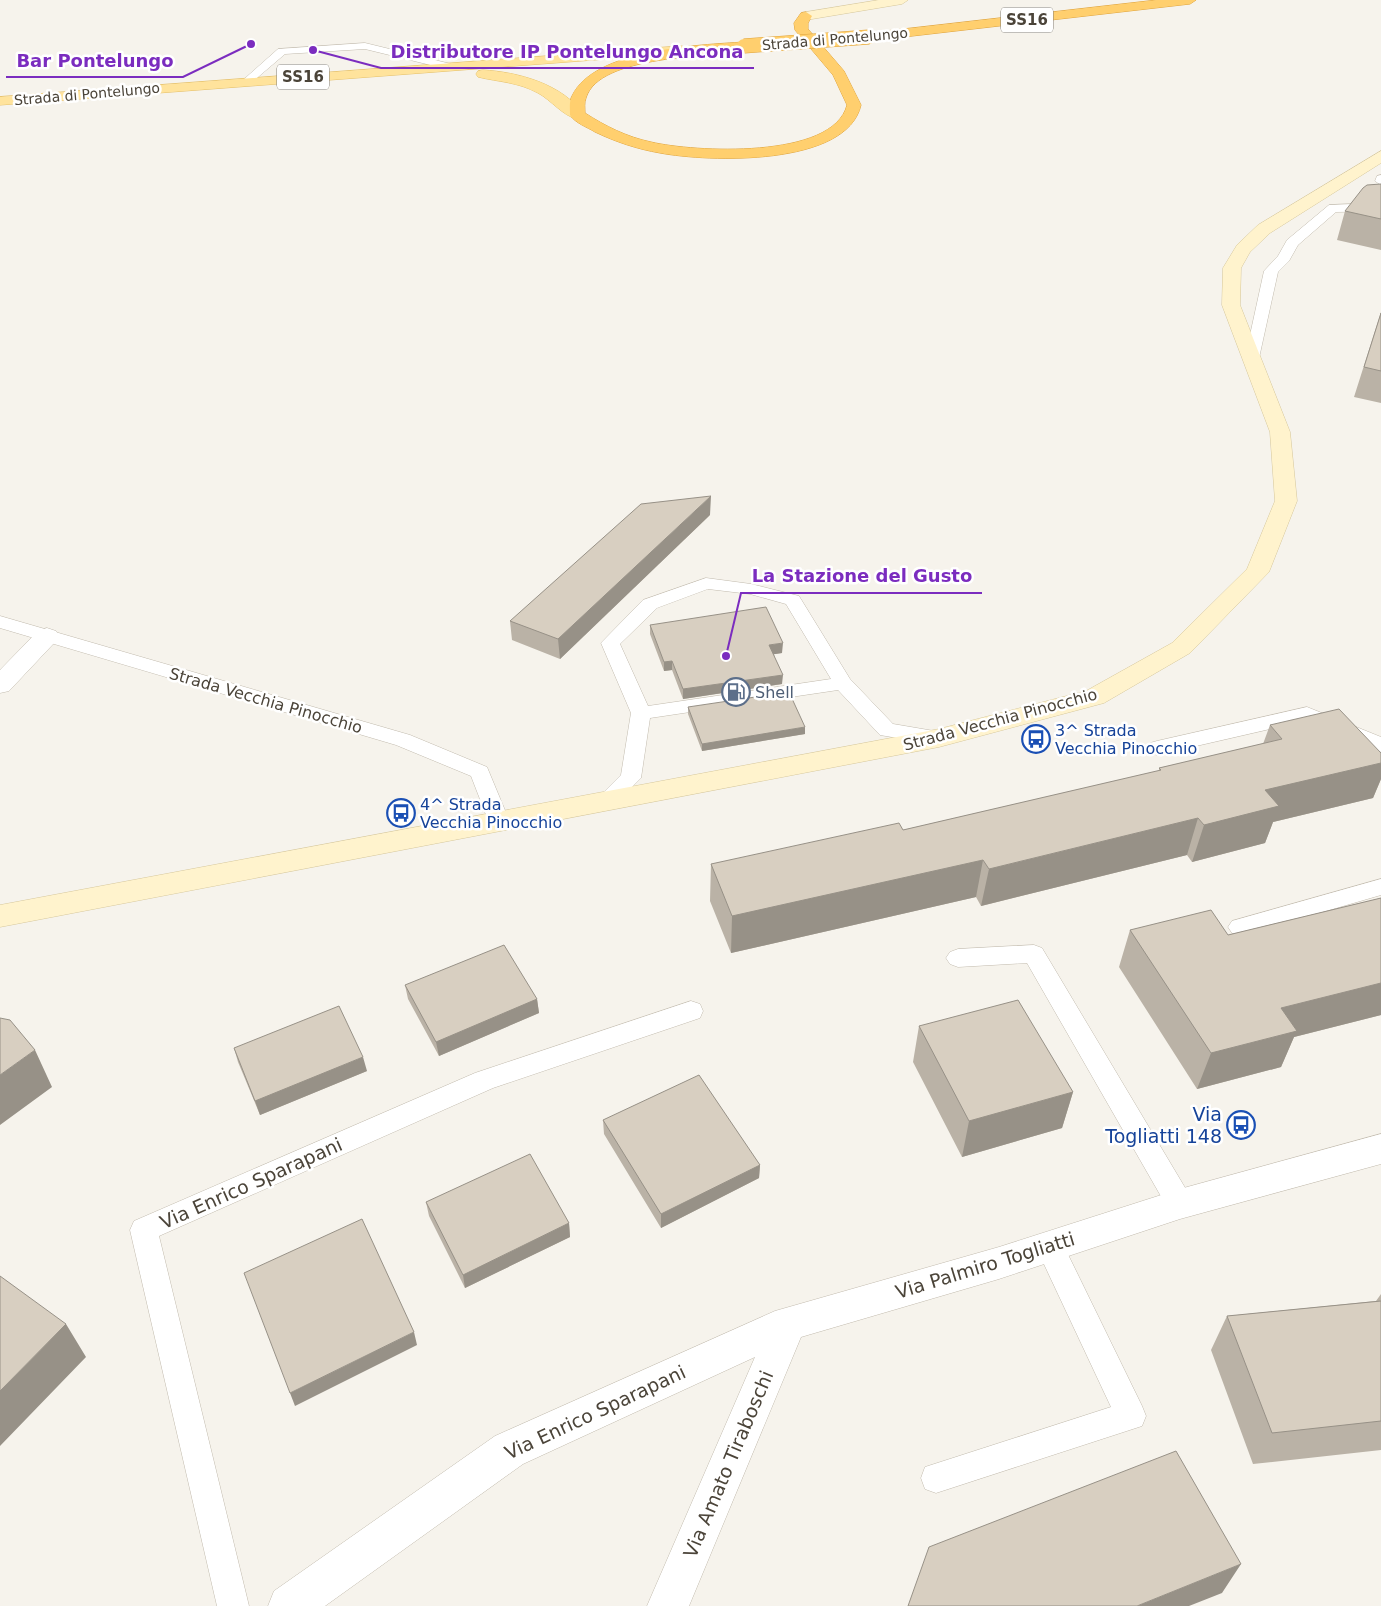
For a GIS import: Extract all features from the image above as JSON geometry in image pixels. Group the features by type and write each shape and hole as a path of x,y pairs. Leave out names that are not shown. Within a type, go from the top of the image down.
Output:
{"highway":[{"name":"Strada di Pontelungo","path":"681,50 869,37 1188,0"},
{"path":"681,50 649,58 597,77 579,96 577,115 608,133 630,140 661,149 698,153 757,152 817,140 838,130 850,118 854,105 838,74 802,30 801,22 806,16"}],"main road":[{"name":"Strada di Pontelungo","path":"0,101 681,50"},
{"path":"359,73 486,74 519,80 540,87 559,98 577,115"}],"street":[{"name":"Strada di Pontelungo","path":"806,16 902,0"},
{"name":"Strada Vecchia Pinocchio","path":"0,916 498,820 939,738 1095,697 1181,648 1257,572 1286,501 1280,432 1231,305 1232,268 1243,249 1264,229 1381,156"},
{"path":"0,685 47,636"},
{"name":"Via Palmiro Togliatti","path":"788,1323 998,1263 1180,1204 1381,1149"},
{"name":"Via Enrico Sparapani","path":"289,1606 509,1450 788,1323"},
{"name":"Via Amato Tiraboschi","path":"668,1606 788,1323"}],"lane":[{"path":"247,81 282,52 292,51 365,46 448,66"},
{"path":"1252,358 1271,271 1284,258 1292,243 1333,208 1381,207"},
{"path":"606,800 631,778 641,712 610,643 650,604 706,583 751,589 793,600 843,683 887,730 939,738"},
{"name":"Strada Vecchia Pinocchio","path":"0,622 403,740 480,772 498,820"},
{"path":"641,712 843,683"},
{"path":"1157,748 1307,714 1381,745"},
{"path":"1240,928 1381,887"},
{"path":"958,958 1034,954 1180,1204"},
{"name":"Via Enrico Sparapani","path":"233,1606 144,1230 484,1080 690,1011"},
{"path":"936,1478 1131,1416 1049,1245"}],"building":[{"path":"1381,184 1381,219 1345,211 1367,185"},
{"path":"1381,313 1381,371 1364,367"},
{"path":"711,496 558,639 510,621 641,504"},
{"path":"766,607 783,643 769,645 783,675 683,689 672,661 664,662 650,625"},
{"path":"789,692 805,727 702,744 688,707"},
{"path":"1339,709 1381,753 1381,763 1265,790 1279,806 1204,825 1198,818 989,869 983,860 732,916 711,864 899,823 903,830 1161,770 1159,768 1282,739 1270,725"},
{"path":"1381,898 1381,983 1281,1008 1297,1031 1211,1053 1130,930 1211,910 1228,935"},
{"path":"504,945 537,999 436,1042 405,985"},
{"path":"1018,1000 1073,1092 969,1121 919,1026"},
{"path":"339,1006 363,1057 255,1101 234,1048"},
{"path":"0,1018 10,1020 35,1050 0,1075"},
{"path":"699,1075 760,1165 661,1214 603,1120"},
{"path":"530,1154 569,1223 463,1275 426,1202"},
{"path":"362,1219 414,1332 290,1393 244,1273"},
{"path":"0,1276 66,1324 0,1391"},
{"path":"1381,1301 1381,1421 1272,1433 1227,1316"},
{"path":"1176,1451 1241,1564 1137,1606 908,1606 929,1547"}],"place":[{"name":"Bar Pontelungo","path":"251,44"},
{"name":"Distributore IP Pontelungo Ancona","path":"313,50"},
{"name":"La Stazione del Gusto","path":"726,656"},
{"name":"Shell","path":"736,692"},
{"name":"3^ Strada Vecchia Pinocchio","path":"1036,739"},
{"name":"4^ Strada Vecchia Pinocchio","path":"401,813"},
{"name":"Via Togliatti 148","path":"1241,1125"}]}
